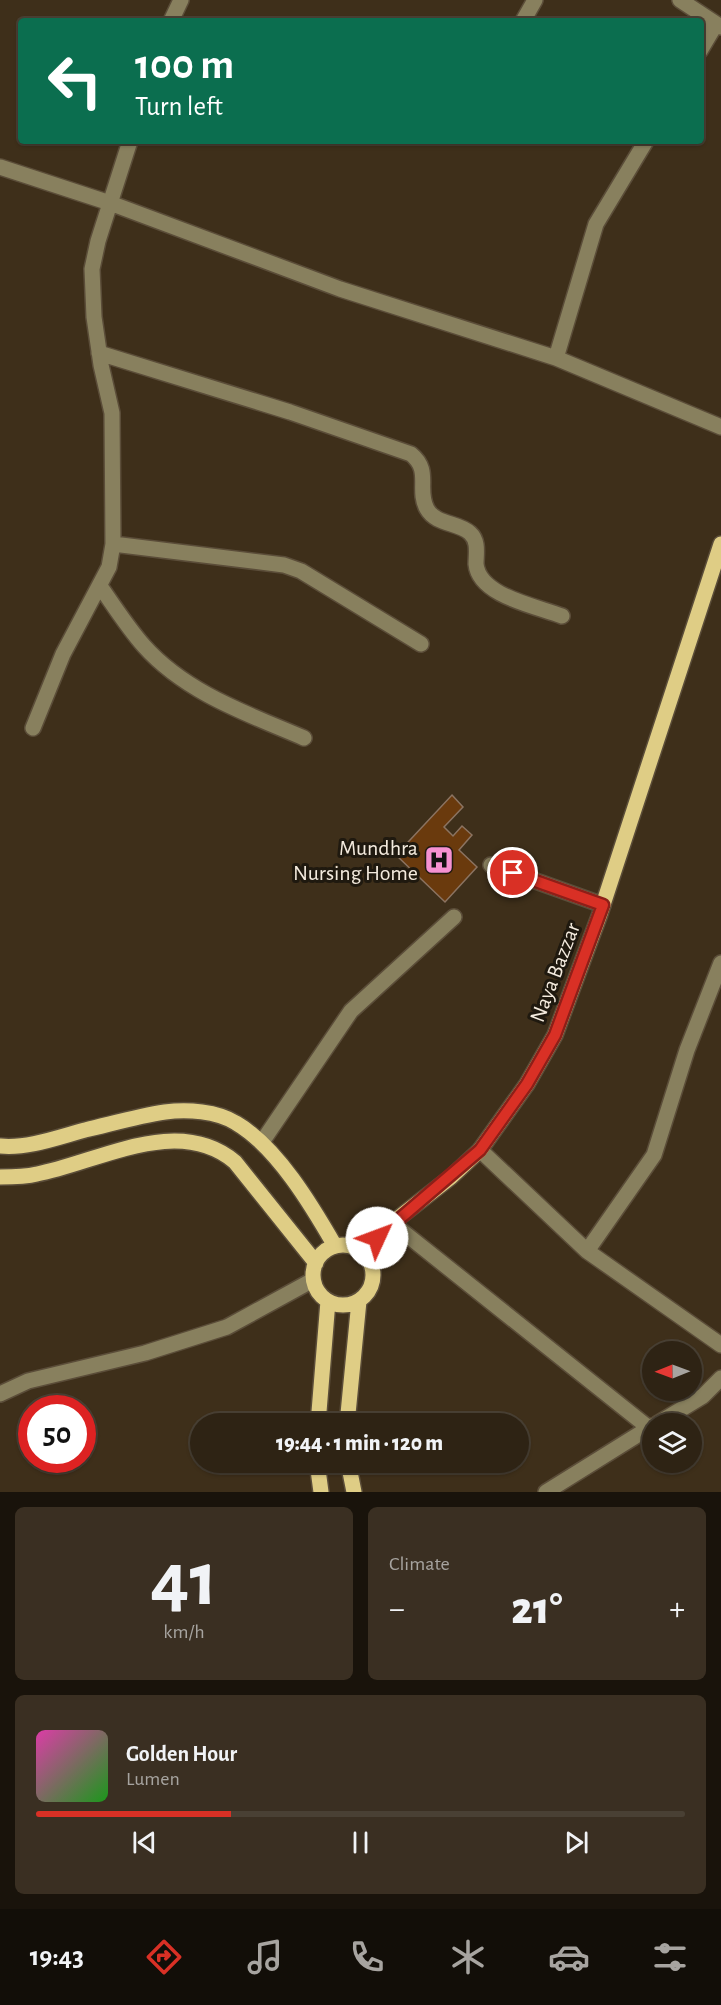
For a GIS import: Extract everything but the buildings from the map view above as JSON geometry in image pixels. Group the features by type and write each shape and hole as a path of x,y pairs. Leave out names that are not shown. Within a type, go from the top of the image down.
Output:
{"main road":[{"name":"Naya Bazzar","path":"363,1253 392,1223 480,1150 527,1084 555,1035 603,905 721,544"},
{"path":"0,1146 25,1145 167,1112 200,1112 222,1117 236,1122 262,1142 308,1200 335,1246"},
{"path":"0,1176 38,1174 139,1146 174,1141 208,1144 222,1151 235,1162 316,1263"},
{"path":"345,1245 363,1253 368,1260 373,1278 366,1294 359,1300 344,1305 328,1301 321,1296 313,1280 316,1263 321,1255 335,1246 345,1245"},
{"path":"348,1413 359,1300"},
{"path":"319,1413 328,1301"},
{"path":"318,1473 321,1492"},
{"path":"350,1473 354,1492"}],"street":[{"path":"172,18 181,0"},
{"path":"525,18 535,0"},
{"path":"680,0 719,25 704,46"},
{"path":"33,728 63,654 109,567 113,544 112,413 94,317 92,269 129,144"},
{"path":"556,358 596,224 644,144"},
{"path":"0,167 110,203 340,289 556,358 721,427"},
{"path":"99,353 290,412 411,454 419,461 423,470 423,500 428,511 437,519 470,532 475,540 476,566 482,580 492,590 562,616"},
{"path":"113,544 284,565 301,571 421,644"},
{"path":"100,586 144,647 182,679 215,700 304,738"},
{"path":"491,865 603,905"},
{"path":"262,1142 351,1011 454,917"},
{"path":"587,1251 654,1155 687,1050 721,963"},
{"path":"480,1150 587,1251 721,1345"},
{"path":"392,1223 642,1417"},
{"path":"0,1394 28,1381 145,1353 227,1327 313,1280"},
{"path":"675,1413 703,1396 721,1378"},
{"path":"546,1492 642,1433"}],"place":[{"name":"Mundhra Nursing Home","path":"439,860"}],"route":[{"path":"377,1238 480,1150 527,1084 555,1035 603,905 513,873"}]}
